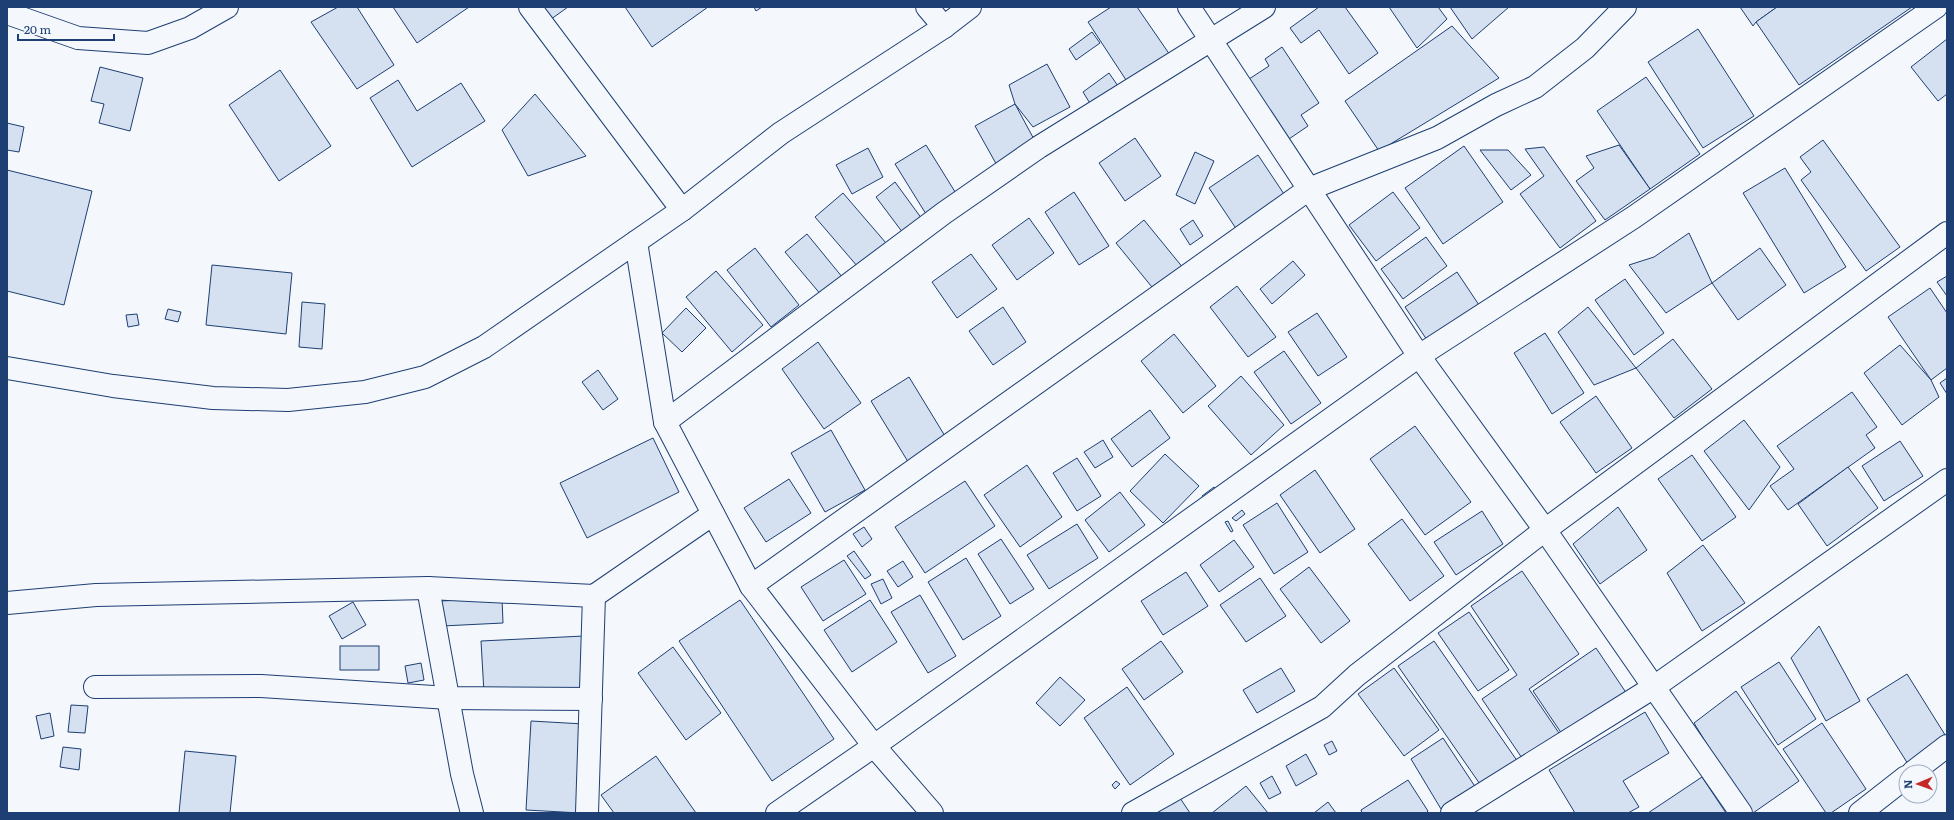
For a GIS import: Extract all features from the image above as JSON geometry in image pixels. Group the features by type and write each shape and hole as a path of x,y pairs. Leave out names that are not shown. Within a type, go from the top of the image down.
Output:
{"street":[{"path":"7,13 78,38 148,43 190,28 227,7"},
{"path":"530,7 682,210"},
{"path":"927,7 944,27"},
{"path":"7,368 113,386 213,398 288,400 365,392 425,377 484,347 682,210 781,133 944,27 970,7"},
{"path":"1189,7 1419,356 1545,530 1741,813"},
{"path":"664,422 944,213 1026,156 1264,7"},
{"path":"751,586 1309,189 1437,138 1496,105 1535,87 1585,48 1625,7"},
{"path":"777,813 874,746 1419,356 1634,217 1936,7"},
{"path":"1133,813 1322,707 1356,675 1545,530 1947,233"},
{"path":"636,242 664,422 751,586 874,746 932,813"},
{"path":"1452,813 1654,687 1947,480"},
{"path":"7,603 96,595 428,588 594,596 713,514"},
{"path":"428,588 462,774 472,813"},
{"path":"587,813 594,596"},
{"path":"95,687 261,686 449,698 590,698"},
{"path":"1923,764 1947,746"},
{"path":"1860,813 1898,783"}],"building":[{"path":"338,7 357,7 394,65 357,89 311,22"},
{"path":"393,7 469,7 417,43"},
{"path":"536,7 568,7 547,22"},
{"path":"625,7 708,7 652,47"},
{"path":"754,7 762,7 756,11"},
{"path":"1111,7 1137,7 1170,55 1128,83 1088,22"},
{"path":"1319,7 1345,7 1378,53 1349,74 1319,30 1301,43 1290,28"},
{"path":"1389,7 1438,7 1447,19 1417,48"},
{"path":"1450,7 1509,7 1472,39"},
{"path":"1740,7 1777,7 1756,22 1753,26"},
{"path":"1777,7 1912,7 1799,85 1756,22"},
{"path":"1452,26 1499,78 1379,151 1345,101"},
{"path":"1698,29 1754,116 1703,148 1648,62"},
{"path":"1092,32 1100,43 1076,60 1069,49"},
{"path":"1947,39 1947,94 1938,101 1911,67"},
{"path":"1282,47 1319,103 1301,115 1308,126 1286,141 1246,81 1269,66 1265,59"},
{"path":"1047,64 1070,107 1033,127 1015,104 1009,85"},
{"path":"100,67 143,78 130,131 99,123 104,104 91,101"},
{"path":"280,70 331,146 279,181 229,105"},
{"path":"1109,73 1118,86 1091,105 1083,92"},
{"path":"1646,77 1700,154 1650,189 1597,111"},
{"path":"398,80 417,111 461,83 485,121 412,167 370,98"},
{"path":"535,94 586,156 528,176 502,130"},
{"path":"1015,104 1036,143 999,169 975,126"},
{"path":"7,123 24,127 19,152 7,150"},
{"path":"1135,138 1161,176 1125,201 1099,163"},
{"path":"1823,140 1900,247 1866,271 1801,180 1811,172 1800,157"},
{"path":"926,145 957,195 926,214 895,164"},
{"path":"1619,145 1650,189 1605,220 1576,181 1594,168 1586,156"},
{"path":"1464,146 1503,202 1443,244 1405,188"},
{"path":"1544,147 1596,221 1560,248 1520,194 1544,176 1525,149"},
{"path":"868,148 883,177 852,194 836,165"},
{"path":"1480,150 1508,150 1531,175 1511,190"},
{"path":"1195,152 1214,161 1195,204 1176,195"},
{"path":"1258,155 1288,200 1239,233 1209,188"},
{"path":"1785,168 1846,267 1804,293 1743,193"},
{"path":"7,170 92,191 64,305 7,291"},
{"path":"895,182 922,219 903,233 876,197"},
{"path":"1074,192 1109,246 1079,265 1045,212"},
{"path":"1393,192 1420,228 1376,261 1349,225"},
{"path":"843,193 886,243 858,267 815,217"},
{"path":"1029,218 1054,253 1017,280 992,245"},
{"path":"1144,220 1184,269 1156,292 1116,243"},
{"path":"1193,220 1203,236 1190,245 1180,229"},
{"path":"1689,233 1712,283 1666,313 1629,265 1654,257"},
{"path":"807,234 843,278 822,296 785,252"},
{"path":"1426,237 1447,266 1403,299 1381,269"},
{"path":"755,248 799,305 771,327 727,270"},
{"path":"1760,248 1786,285 1738,320 1712,283"},
{"path":"971,254 997,289 957,318 932,282"},
{"path":"1293,261 1305,275 1272,304 1260,289"},
{"path":"212,265 292,273 286,334 206,325"},
{"path":"716,271 763,325 732,352 686,297"},
{"path":"1457,272 1479,305 1427,340 1405,307"},
{"path":"1947,276 1947,296 1937,282"},
{"path":"1625,279 1664,333 1634,355 1595,300"},
{"path":"1237,286 1276,337 1248,357 1210,307"},
{"path":"1930,288 1947,313 1947,368 1931,380 1888,317"},
{"path":"302,302 325,304 322,349 299,347"},
{"path":"1003,307 1026,342 993,365 969,331"},
{"path":"1588,307 1636,368 1594,385 1558,332"},
{"path":"686,308 706,328 682,352 662,333"},
{"path":"168,309 181,312 178,322 165,319"},
{"path":"1317,313 1347,357 1318,376 1288,332"},
{"path":"137,314 139,325 128,327 126,315"},
{"path":"1545,333 1584,393 1552,414 1514,353"},
{"path":"1174,334 1216,386 1183,413 1141,361"},
{"path":"1673,339 1712,389 1674,418 1636,368"},
{"path":"818,342 861,403 824,429 782,369"},
{"path":"1900,345 1931,380 1939,397 1902,425 1864,373"},
{"path":"1284,351 1321,403 1291,424 1254,372"},
{"path":"598,370 618,399 603,410 582,382"},
{"path":"1241,376 1284,425 1251,455 1208,406"},
{"path":"909,377 948,441 910,465 871,401"},
{"path":"1947,378 1947,394 1940,383"},
{"path":"1852,392 1877,427 1866,435 1875,448 1788,510 1770,486 1794,469 1777,446"},
{"path":"1596,396 1632,448 1596,473 1560,422"},
{"path":"1150,410 1170,438 1132,467 1111,439"},
{"path":"1744,420 1780,467 1749,510 1704,451"},
{"path":"1415,426 1471,502 1425,535 1370,459"},
{"path":"831,430 865,490 825,512 791,453"},
{"path":"653,438 679,492 587,538 560,483"},
{"path":"1103,440 1113,457 1095,468 1084,452"},
{"path":"1900,441 1923,476 1884,501 1862,466"},
{"path":"1165,454 1199,486 1163,523 1130,491"},
{"path":"1692,455 1736,517 1702,541 1658,479"},
{"path":"1077,458 1101,496 1077,511 1053,473"},
{"path":"1027,465 1062,517 1020,547 984,495"},
{"path":"1848,467 1878,508 1827,546 1798,504"},
{"path":"1315,470 1355,529 1320,553 1280,495"},
{"path":"789,479 811,513 766,542 744,508"},
{"path":"965,481 995,526 925,573 895,527"},
{"path":"1214,487 1217,492 1205,501 1202,496"},
{"path":"1120,492 1145,525 1109,552 1085,520"},
{"path":"1277,503 1308,552 1274,574 1243,525"},
{"path":"1618,507 1647,550 1600,584 1573,544"},
{"path":"1242,510 1245,514 1236,521 1232,518"},
{"path":"1482,511 1503,544 1456,575 1434,542"},
{"path":"1402,519 1444,576 1410,601 1368,544"},
{"path":"1228,521 1233,531 1231,532 1225,522"},
{"path":"1077,524 1098,558 1049,589 1027,555"},
{"path":"864,527 872,539 862,547 853,534"},
{"path":"1001,539 1034,589 1010,604 978,554"},
{"path":"1234,540 1254,567 1219,592 1200,565"},
{"path":"1703,545 1745,603 1702,631 1667,573"},
{"path":"854,551 871,575 865,579 847,556"},
{"path":"966,558 1001,616 963,640 928,582"},
{"path":"844,560 866,594 823,621 801,587"},
{"path":"903,561 913,577 898,587 887,571"},
{"path":"1309,567 1350,621 1321,643 1280,589"},
{"path":"1522,571 1579,654 1529,689 1561,736 1524,761 1482,699 1517,675 1471,606"},
{"path":"1186,572 1208,606 1163,635 1141,601"},
{"path":"1260,578 1286,616 1246,642 1220,605"},
{"path":"883,579 892,598 881,604 871,584"},
{"path":"920,595 956,656 928,673 891,612"},
{"path":"502,598 503,623 442,626 441,601"},
{"path":"740,600 834,739 772,781 679,641"},
{"path":"870,600 897,642 852,672 824,630"},
{"path":"353,602 366,625 342,639 329,616"},
{"path":"1469,612 1509,670 1478,691 1438,633"},
{"path":"1819,626 1860,701 1826,721 1791,658"},
{"path":"584,636 587,688 484,693 481,641"},
{"path":"1161,641 1183,672 1144,700 1122,669"},
{"path":"1434,641 1518,762 1482,787 1398,666"},
{"path":"340,646 379,646 379,670 340,670"},
{"path":"673,647 721,713 686,740 638,673"},
{"path":"1596,648 1627,694 1564,737 1533,691"},
{"path":"1779,662 1816,719 1778,745 1741,687"},
{"path":"421,663 424,680 408,683 405,666"},
{"path":"1281,668 1295,691 1257,713 1243,690"},
{"path":"1394,668 1439,730 1404,756 1358,694"},
{"path":"1907,674 1947,738 1908,764 1867,699"},
{"path":"1060,677 1085,700 1060,726 1036,703"},
{"path":"1127,687 1174,754 1130,785 1084,718"},
{"path":"1736,691 1799,781 1753,813 1749,813 1694,723"},
{"path":"71,705 88,706 85,733 68,732"},
{"path":"1645,712 1669,753 1623,781 1639,807 1628,813 1575,813 1549,770"},
{"path":"50,713 54,736 41,739 36,716"},
{"path":"531,721 584,724 580,813 526,810"},
{"path":"1822,723 1866,789 1831,813 1826,813 1783,749"},
{"path":"1443,738 1476,788 1441,809 1411,759"},
{"path":"1332,741 1337,751 1329,755 1324,745"},
{"path":"63,747 81,749 79,770 60,767"},
{"path":"185,751 236,756 230,813 179,813"},
{"path":"1306,754 1317,774 1296,786 1286,766"},
{"path":"656,756 696,813 614,813 601,795"},
{"path":"1272,776 1281,793 1269,799 1260,783"},
{"path":"1702,777 1726,813 1648,813"},
{"path":"1408,780 1428,811 1426,813 1362,813 1361,810"},
{"path":"1116,781 1120,784 1115,789 1112,785"},
{"path":"1246,786 1268,813 1212,813"},
{"path":"1176,792 1190,813 1149,813"},
{"path":"1328,802 1336,813 1314,813"}]}
